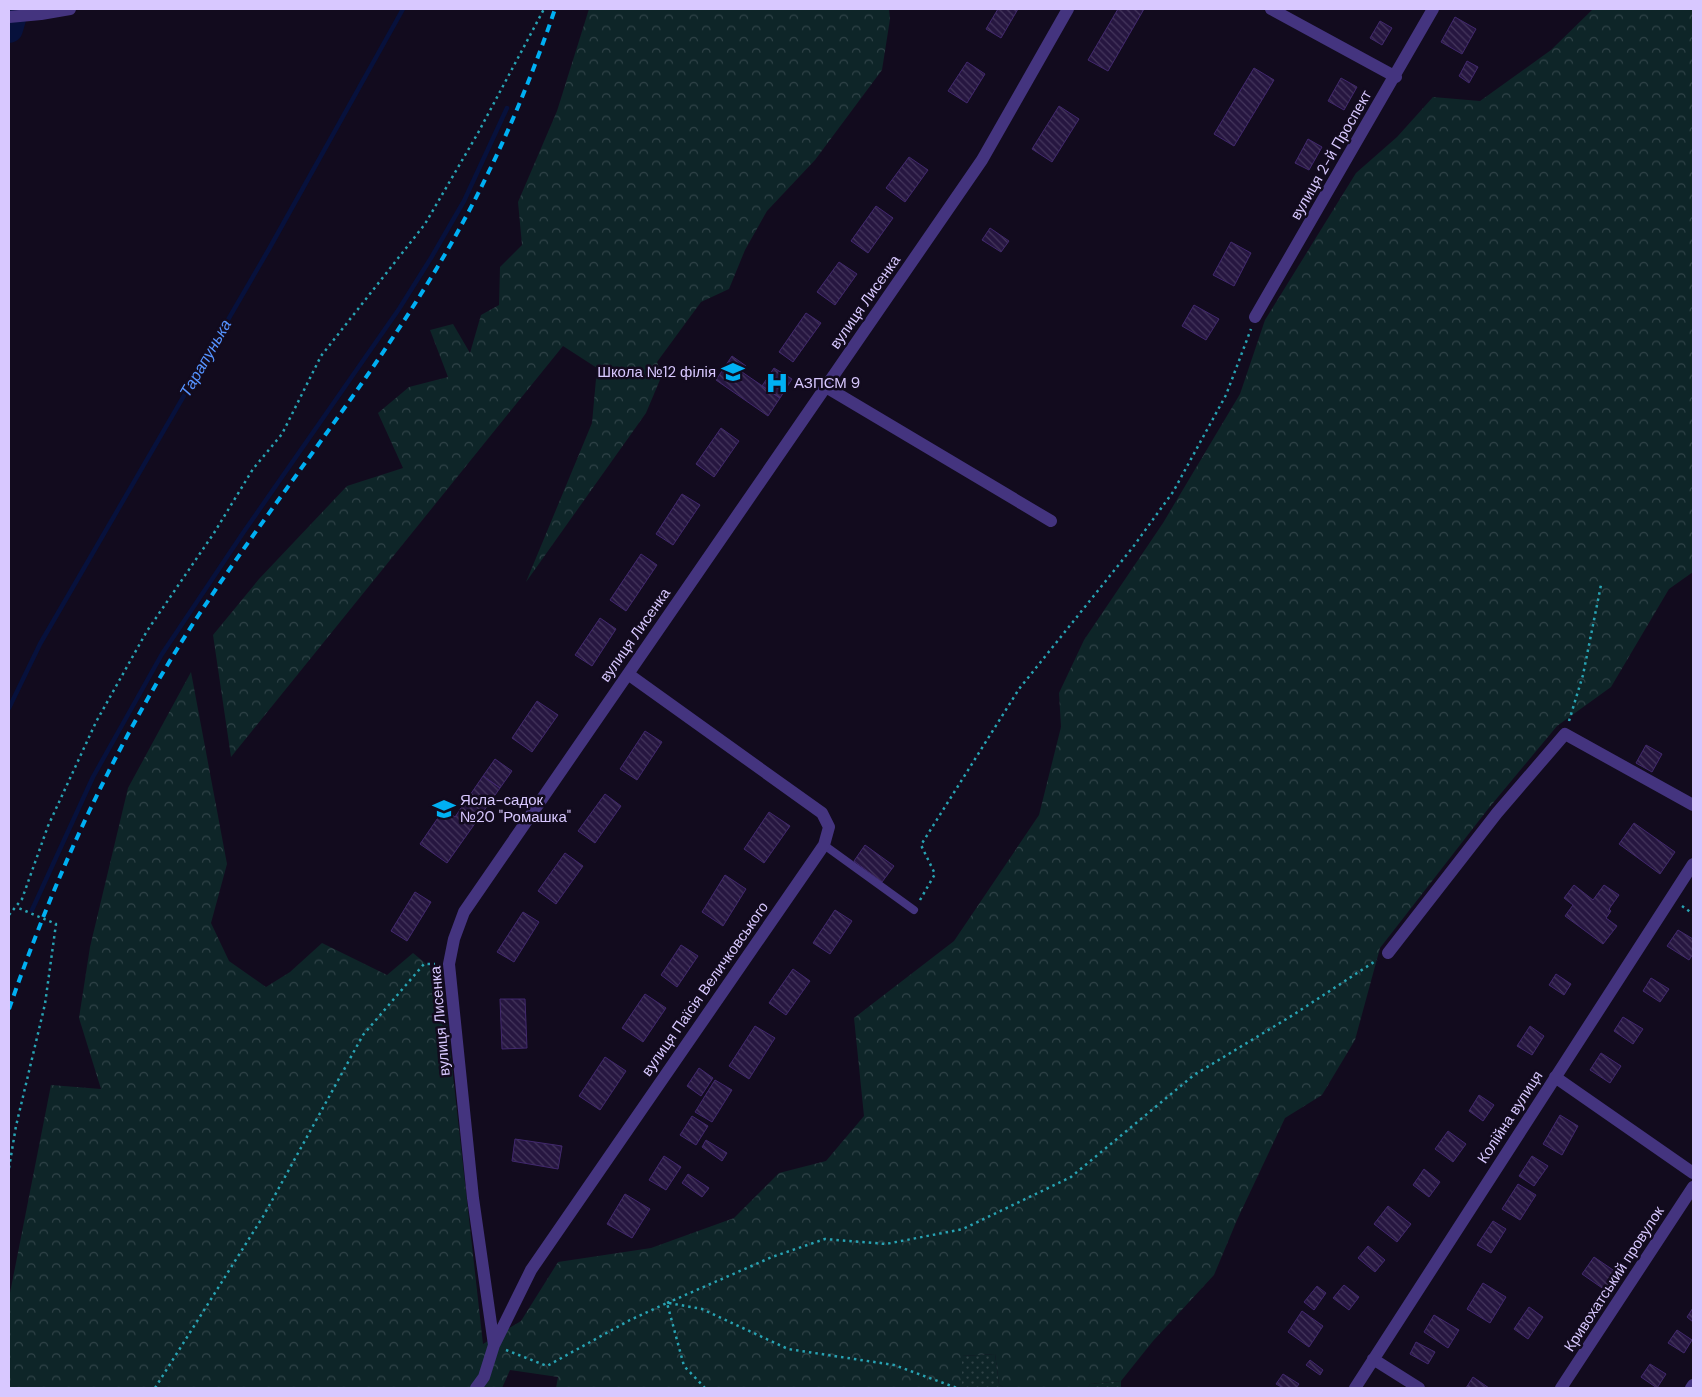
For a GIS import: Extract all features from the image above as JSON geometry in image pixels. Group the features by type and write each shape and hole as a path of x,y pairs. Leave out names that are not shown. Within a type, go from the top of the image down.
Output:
{"street":[{"path":"9,17 70,9"},
{"name":"вулиця Лисенка","path":"494,1345 473,1198 449,964 454,938 464,912 982,160 1068,9"},
{"path":"1272,9 1396,77"},
{"name":"вулиця 2-й Проспект","path":"1255,317 1396,77 1433,9"},
{"path":"826,387 1051,521"},
{"name":"вулиця Паїсія Величковського","path":"476,1388 484,1377 494,1345 532,1270 824,845 829,827 822,813 628,674"},
{"path":"1388,953 1497,813 1565,734 1693,805"},
{"name":"Колійна вулиця","path":"1355,1388 1693,864"},
{"path":"1555,1077 1693,1173"},
{"name":"Кривохатський провулок","path":"1561,1388 1693,1187"},
{"path":"1373,1359 1419,1388"}],"lane":[{"path":"824,845 914,910"}],"path":[{"path":"9,915 22,899 48,826 96,722 147,632 214,533 253,469 282,434 321,356 425,224 478,133 544,9"},
{"path":"914,910 935,874 921,846 1019,689 1133,547 1173,492 1226,395 1255,317"},
{"path":"1565,734 1583,675 1601,585"},
{"path":"9,1168 16,1126 46,1004 56,924 15,907"},
{"path":"494,1345 547,1366 630,1320 667,1303 772,1257 825,1239 886,1244 963,1230 1071,1177 1194,1075 1293,1015 1388,953"},
{"path":"155,1388 264,1216 362,1035 424,964"},
{"path":"667,1303 684,1366 705,1388"},
{"path":"667,1303 702,1309 788,1349 894,1365 957,1388"}],"green space":[{"path":"589,9 889,9 890,19 882,70 815,160 767,211 745,250 729,289 701,302 657,362 662,375 646,413 526,582 592,423 597,368 563,346 231,757 213,635 259,579 347,486 403,468 378,413 409,387 448,377 430,330 453,324 470,353 481,315 499,305 500,267 522,245 518,202 557,111"},
{"path":"1593,9 1693,9 1693,572 1669,589 1611,687 1557,726 1488,809 1380,948 1355,1040 1322,1095 1285,1118 1237,1220 1214,1275 1153,1341 1121,1381 1090,1384 1088,1388 1004,1388 999,1384 995,1354 962,1356 962,1388 556,1388 558,1377 510,1370 502,1388 9,1388 9,1298 51,1085 101,1089 79,1018 90,947 128,788 191,672 227,864 211,923 229,961 266,987 290,972 322,943 387,975 413,953 442,977 483,1344 521,1321 558,1262 651,1248 734,1218 779,1173 826,1161 864,1116 854,1018 954,941 1039,815 1061,727 1059,693 1084,640 1163,523 1240,394 1265,320 1356,173 1397,137 1433,97 1480,101 1551,50"},
{"path":"995,1354 999,1384 1004,1388 962,1388 962,1356"},
{"path":"1121,1381 1121,1388 1088,1388 1090,1384"}],"building":[{"path":"998,9 1018,9 1001,38 986,29"},
{"path":"1118,9 1144,9 1108,71 1088,60"},
{"path":"1455,17 1476,29 1462,54 1441,42"},
{"path":"1380,21 1392,28 1382,45 1370,38"},
{"path":"1467,61 1478,67 1469,83 1459,76"},
{"path":"967,62 985,74 967,103 948,91"},
{"path":"1254,68 1274,80 1234,146 1214,134"},
{"path":"1341,78 1357,87 1344,110 1328,101"},
{"path":"1059,106 1079,119 1052,162 1032,149"},
{"path":"1308,139 1322,147 1309,170 1295,163"},
{"path":"909,157 928,170 905,202 886,188"},
{"path":"876,206 893,218 868,253 851,241"},
{"path":"990,228 1009,241 1001,252 982,240"},
{"path":"1231,242 1251,253 1234,286 1213,275"},
{"path":"839,262 857,274 835,305 817,292"},
{"path":"1194,305 1219,319 1206,340 1182,326"},
{"path":"806,313 821,323 793,362 779,352"},
{"path":"732,356 746,366 742,372 780,398 768,416 716,380"},
{"name":"АЗПСМ 9","path":"774,368 792,379 780,398 762,386"},
{"path":"721,428 739,441 714,477 696,464"},
{"path":"682,494 700,505 673,545 656,534"},
{"path":"641,554 657,565 626,611 610,600"},
{"path":"600,618 616,629 592,666 575,655"},
{"path":"537,701 558,715 532,752 512,738"},
{"path":"645,731 662,742 637,780 620,769"},
{"path":"1646,745 1662,754 1652,772 1636,763"},
{"path":"495,759 512,771 500,788 483,776"},
{"path":"483,776 500,788 447,863 420,844 444,809 455,817"},
{"path":"605,794 621,806 595,843 578,831"},
{"path":"769,812 790,826 764,863 744,849"},
{"path":"1634,823 1675,852 1660,874 1619,844"},
{"path":"865,845 894,866 882,882 854,861"},
{"path":"565,853 583,866 556,904 538,891"},
{"path":"725,875 746,889 723,926 702,912"},
{"path":"1574,885 1593,900 1604,885 1619,895 1609,909 1611,911 1606,918 1617,926 1603,944 1565,916 1573,905 1564,898"},
{"path":"415,892 431,902 407,941 391,931"},
{"path":"835,910 852,921 830,954 813,943"},
{"path":"523,912 539,922 514,962 497,952"},
{"path":"1678,930 1693,939 1693,954 1689,960 1667,946"},
{"path":"681,945 698,956 677,987 661,975"},
{"path":"793,969 810,981 786,1015 769,1003"},
{"path":"1556,974 1571,984 1564,995 1549,985"},
{"path":"1651,978 1669,989 1660,1002 1643,991"},
{"path":"645,994 666,1008 643,1042 622,1028"},
{"path":"500,999 525,999 527,1048 502,1049"},
{"path":"1623,1017 1643,1029 1633,1044 1614,1031"},
{"path":"755,1026 775,1038 749,1079 729,1066"},
{"path":"1530,1026 1544,1036 1532,1055 1517,1046"},
{"path":"1601,1053 1621,1066 1610,1083 1590,1070"},
{"path":"605,1057 626,1071 600,1110 579,1096"},
{"path":"699,1068 713,1078 701,1096 687,1086"},
{"path":"715,1080 732,1090 712,1122 695,1112"},
{"path":"1479,1095 1494,1105 1483,1121 1469,1111"},
{"path":"1560,1115 1578,1126 1562,1155 1543,1144"},
{"path":"692,1116 708,1126 696,1145 680,1135"},
{"path":"1448,1131 1466,1144 1453,1162 1435,1149"},
{"path":"515,1139 562,1146 558,1169 512,1161"},
{"path":"706,1140 727,1153 722,1161 702,1147"},
{"path":"664,1156 681,1167 666,1190 649,1180"},
{"path":"1532,1156 1548,1166 1534,1186 1519,1176"},
{"path":"1424,1169 1440,1182 1429,1197 1413,1185"},
{"path":"688,1174 709,1188 702,1197 682,1183"},
{"path":"1518,1184 1536,1195 1520,1220 1502,1209"},
{"path":"625,1194 650,1209 632,1238 607,1224"},
{"path":"1388,1206 1411,1224 1397,1242 1374,1224"},
{"path":"1493,1221 1506,1229 1491,1253 1477,1245"},
{"path":"1368,1246 1385,1260 1375,1272 1358,1258"},
{"path":"1594,1257 1616,1272 1605,1290 1582,1274"},
{"path":"1483,1283 1506,1297 1490,1323 1467,1309"},
{"path":"1344,1285 1359,1297 1349,1310 1333,1298"},
{"path":"1317,1286 1326,1293 1314,1310 1304,1302"},
{"path":"1529,1307 1543,1317 1528,1339 1514,1329"},
{"path":"1693,1308 1693,1322 1687,1317"},
{"path":"1302,1311 1323,1326 1309,1347 1288,1332"},
{"path":"1434,1315 1459,1330 1448,1348 1424,1332"},
{"path":"1677,1330 1692,1340 1684,1353 1668,1343"},
{"path":"1416,1342 1435,1352 1428,1364 1410,1354"},
{"path":"1310,1360 1323,1370 1320,1375 1306,1365"},
{"path":"1650,1364 1666,1374 1657,1388 1641,1377"},
{"path":"1283,1374 1299,1384 1296,1388 1283,1388 1276,1384"},
{"path":"1473,1377 1489,1388 1466,1388"}],"waterway":[{"name":"Тарапунька","path":"9,29 15,9"},
{"name":"Тарапунька","path":"9,708 40,644 269,249 403,9"},
{"path":"32,910 93,777 162,654 243,533 399,309 464,201 507,108"}],"railway":[{"path":"9,1009 48,906 91,806 141,710 198,616 230,568 364,381 427,285 471,208 498,152 523,95 555,9"}],"place":[{"name":"Школа №12 філія","path":"733,372"},
{"name":"АЗПСМ 9","path":"777,383"},
{"name":"Ясла-садок №20 \"Ромашка\"","path":"444,809"}]}
